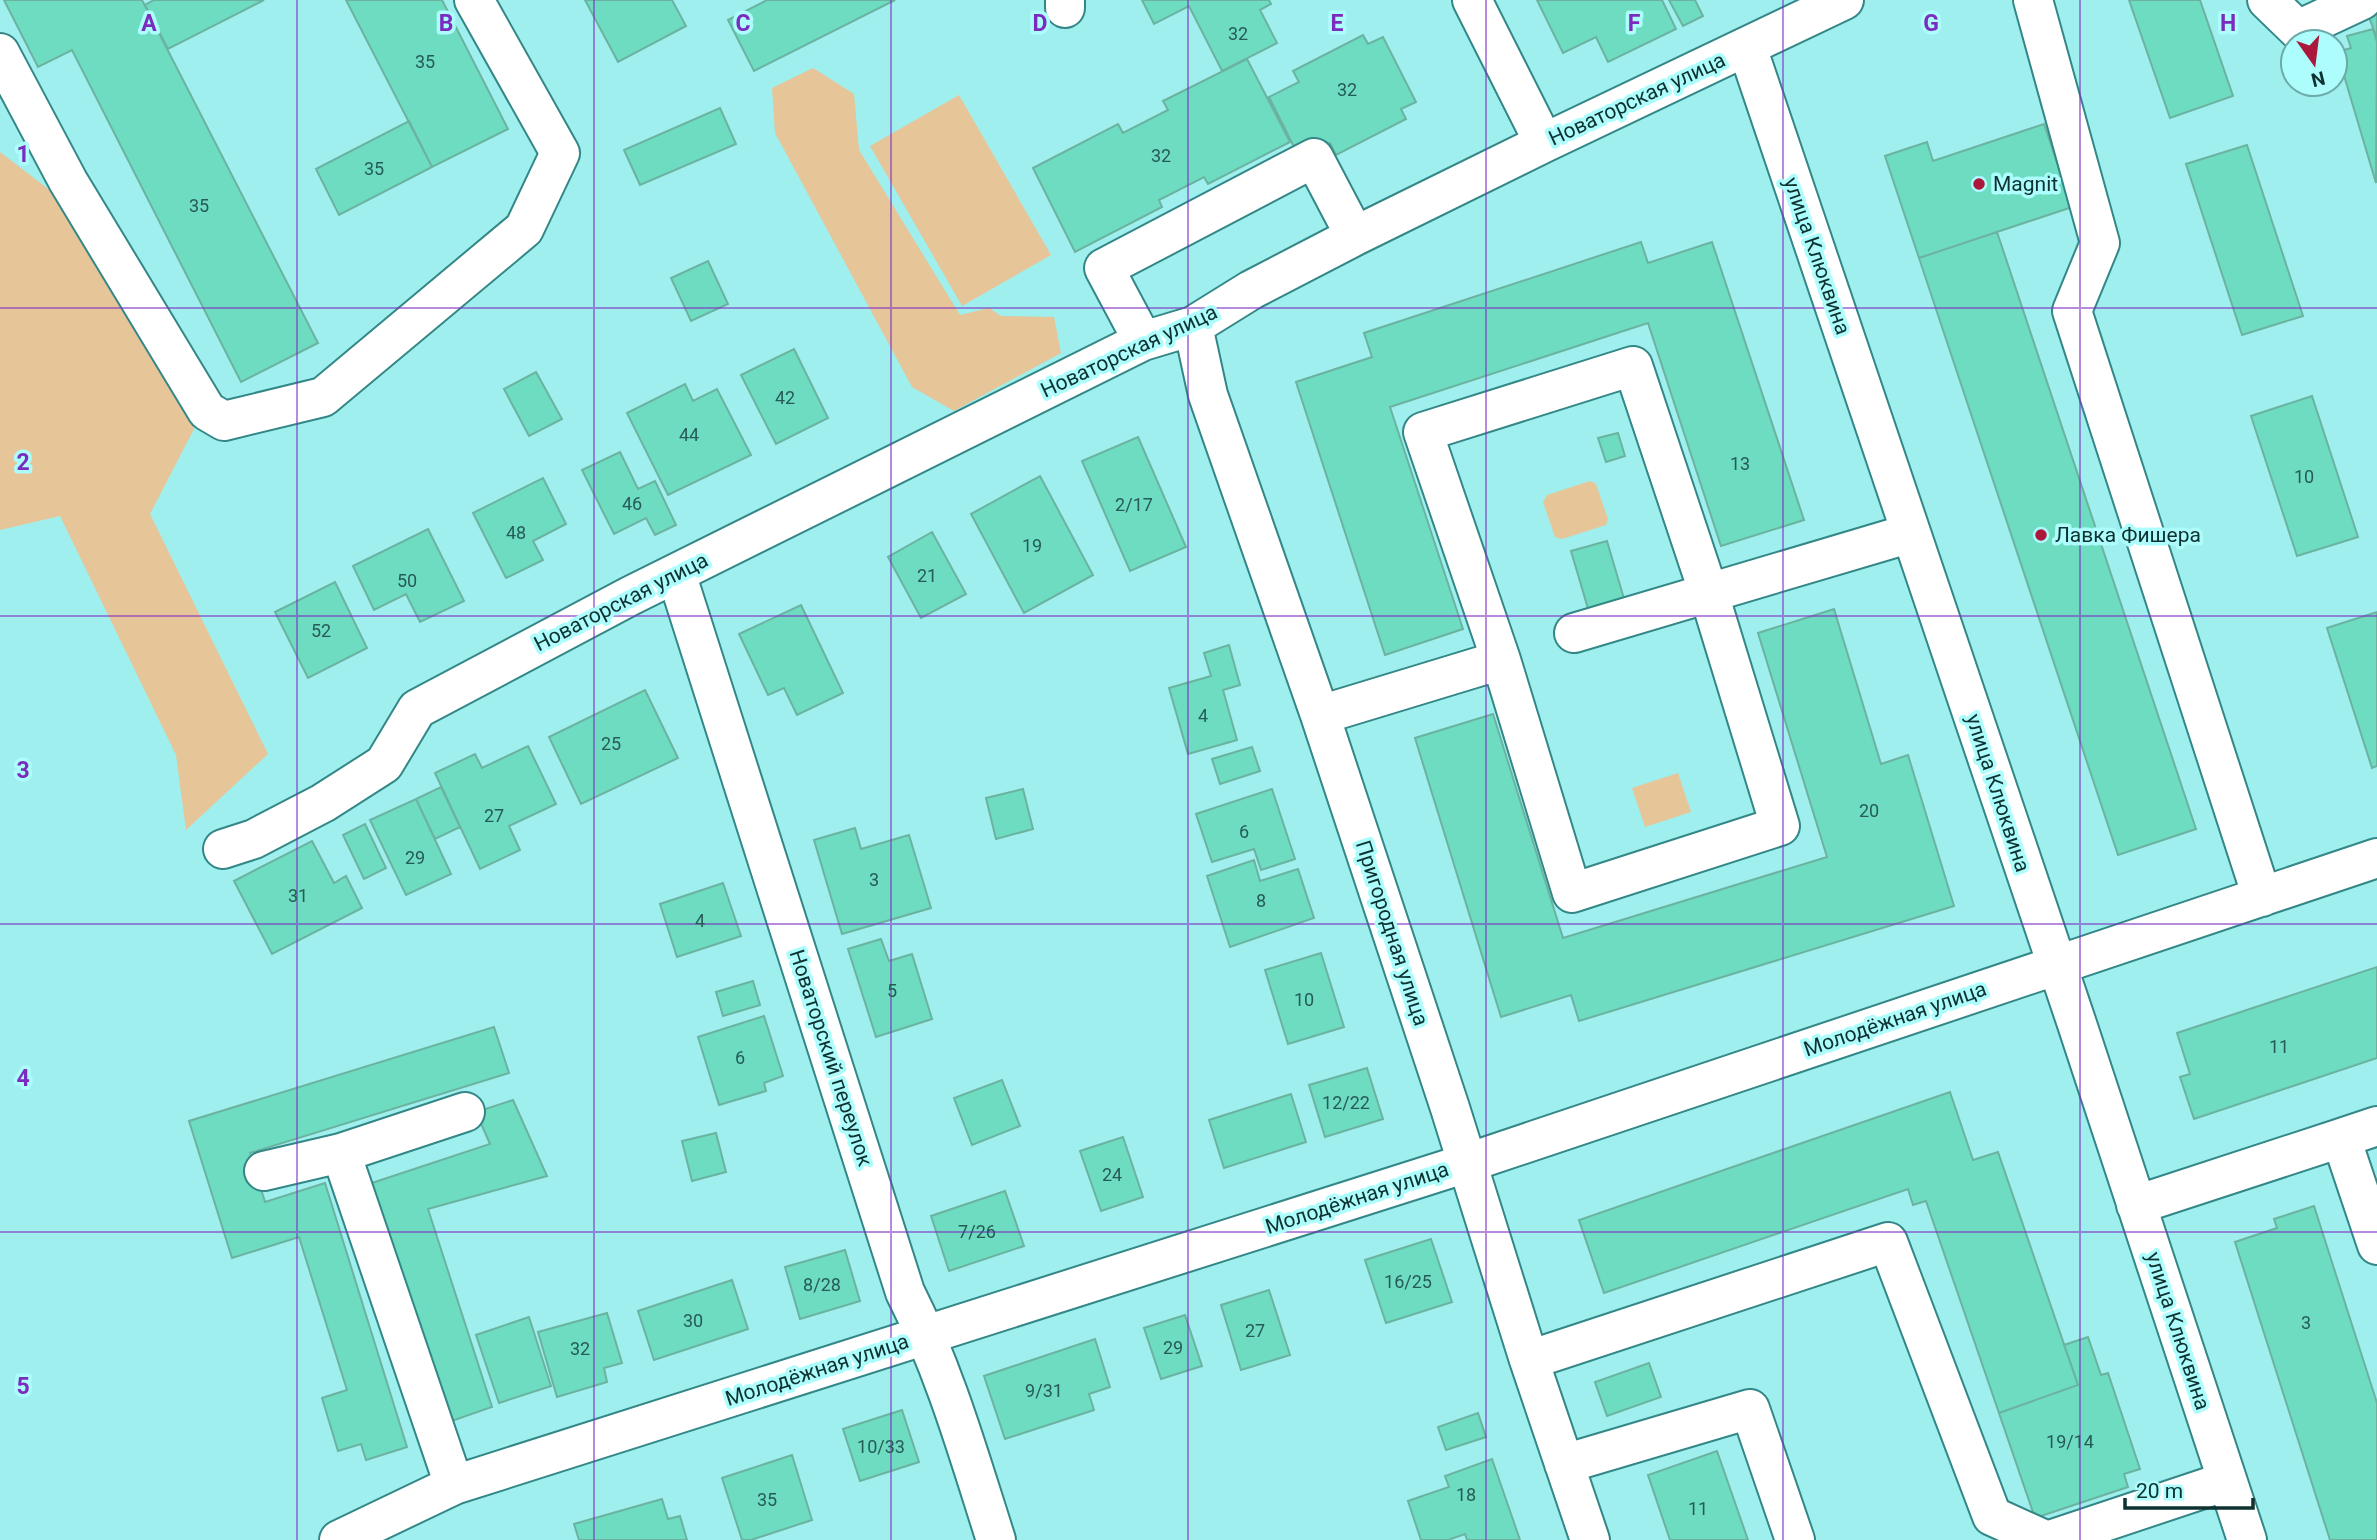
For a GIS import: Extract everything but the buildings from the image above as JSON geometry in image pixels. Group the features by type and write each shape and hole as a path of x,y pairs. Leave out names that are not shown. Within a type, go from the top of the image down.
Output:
{"street":[{"path":"0,53 68,181 207,411 224,421 323,397 524,229 560,153 474,0"},
{"path":"1472,0 1544,143"},
{"name":"Новаторская улица","path":"223,849 254,839 323,803 384,764 417,709 676,573 1143,341 1193,326 1251,290 1355,236 1844,0"},
{"path":"2033,0 2100,243 2072,312 2262,897"},
{"path":"2267,0 2298,30 2361,0"},
{"name":"улица Клюквина","path":"1747,47 2057,965 2247,1540"},
{"path":"1143,341 1104,268 1314,158 1355,236"},
{"name":"Пригородная улица","path":"1193,326 1208,395 1320,715 1590,1540"},
{"path":"1633,366 1709,594 1780,826 1572,893 1501,660 1423,432 1633,366"},
{"path":"1574,633 1911,533"},
{"name":"Новаторский переулок","path":"676,573 905,1292 927,1335 996,1540"},
{"path":"1320,715 1501,660"},
{"name":"Молодёжная улица","path":"339,1540 454,1485 1467,1163 2377,858"},
{"path":"264,1171 341,1153 465,1112"},
{"path":"2136,1205 2377,1126"},
{"path":"2341,1138 2377,1245"},
{"path":"341,1153 454,1485"},
{"path":"1529,1360 1888,1242 1992,1516 2048,1540 2227,1481"},
{"path":"1564,1464 1750,1409 1795,1540"}],"shaded area":[{"path":"813,68 854,94 859,150 960,315 989,308 1001,316 1054,317 1061,353 954,411 912,387 775,133 772,88"},
{"path":"959,95 1051,255 962,306 870,146"},
{"path":"0,152 124,247 194,429 150,514 268,754 186,830 176,755 60,516 0,530"},
{"path":"1590,481 1596,484 1608,519 1606,525 1562,539 1555,537 1543,502 1547,495"},
{"path":"1678,773 1691,812 1645,827 1632,788"}],"place":[{"name":"Magnit","path":"1979,184"},
{"name":"Лавка Фишера","path":"2041,535"}]}
